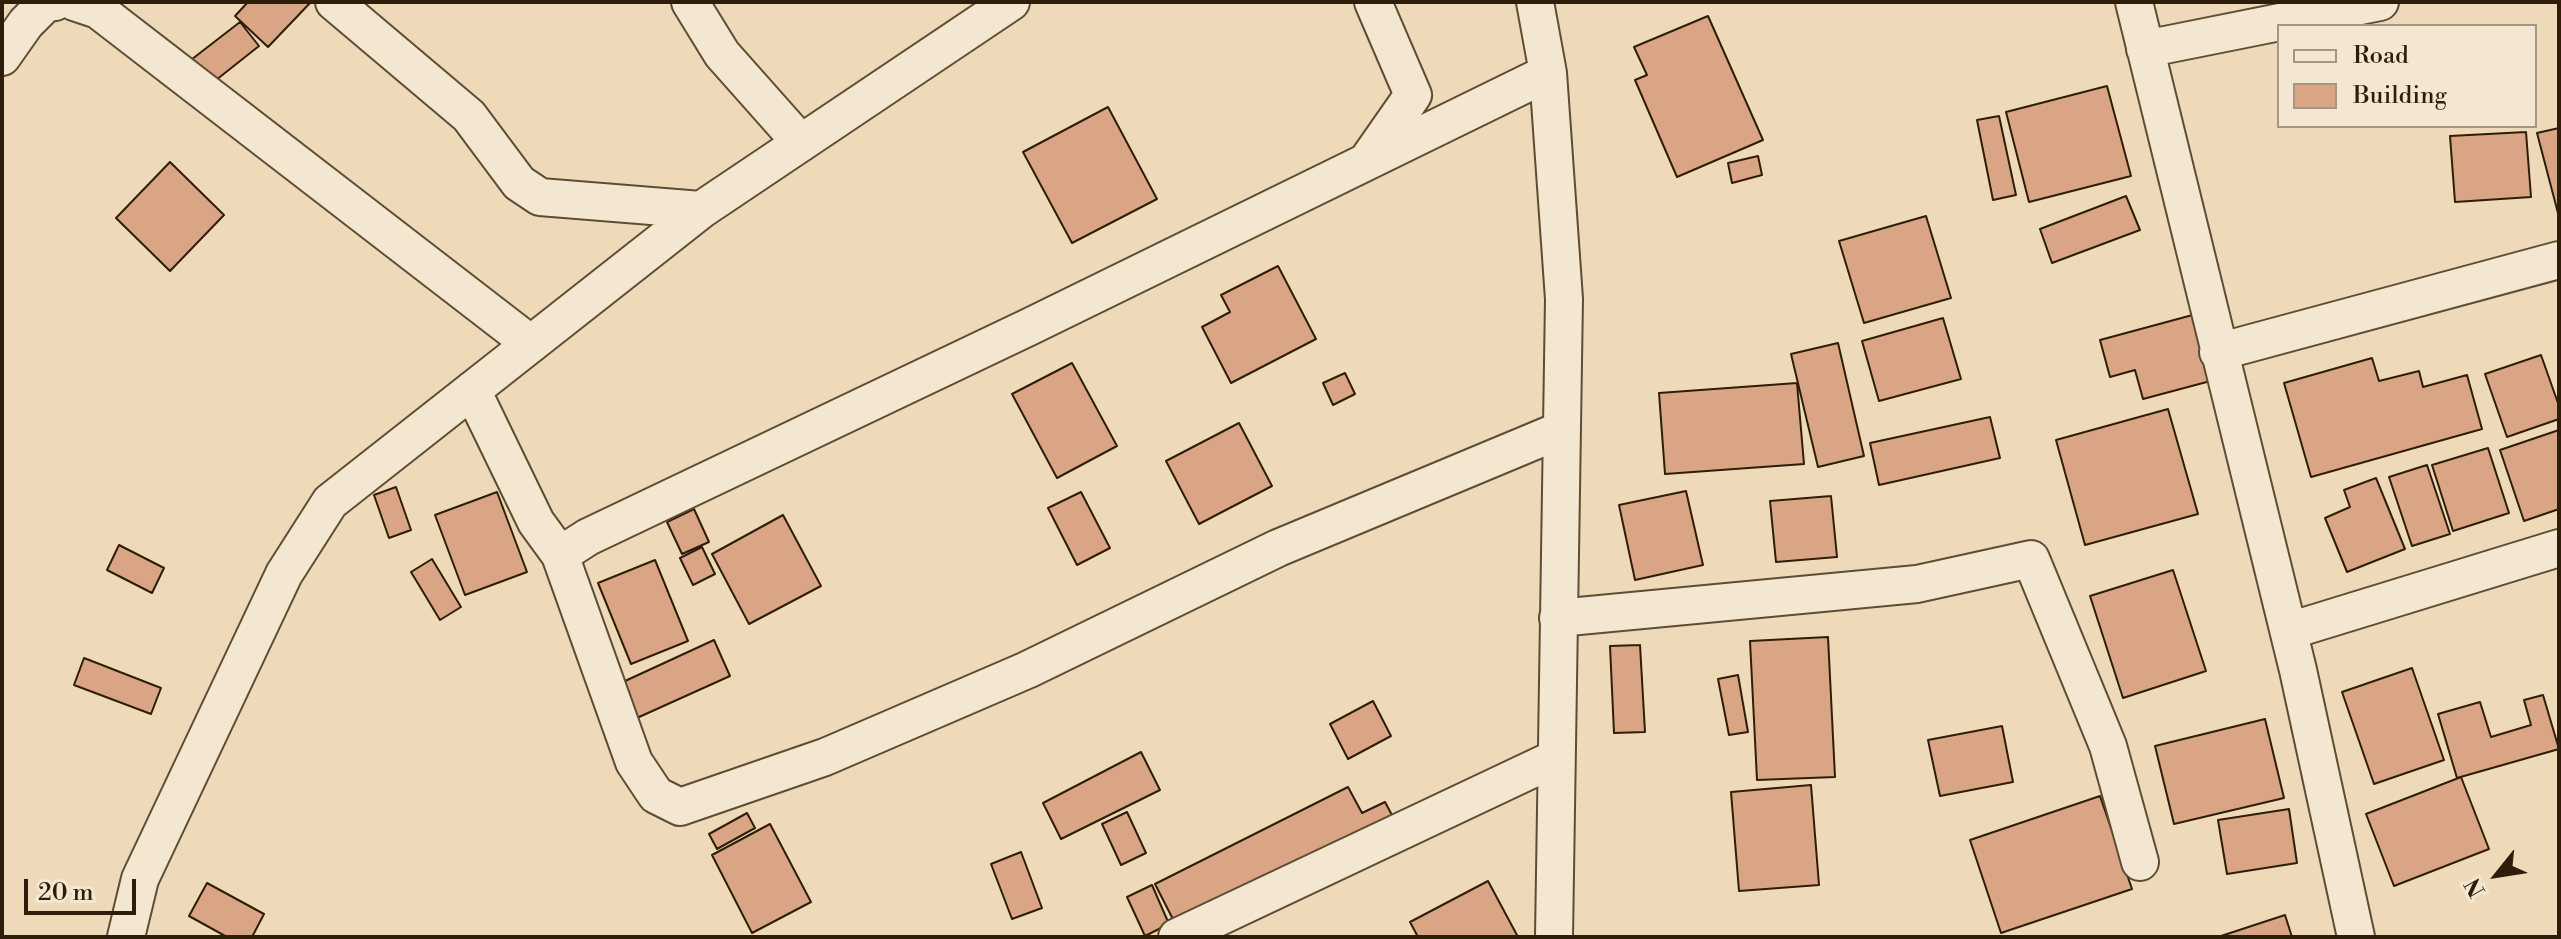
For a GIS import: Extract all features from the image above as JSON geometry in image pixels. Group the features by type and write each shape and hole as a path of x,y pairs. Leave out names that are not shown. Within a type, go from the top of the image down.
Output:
{"street":[{"path":"2,57 26,23 46,3 55,2"},
{"path":"74,2 98,10 531,344"},
{"path":"334,2 469,116 519,183 540,197 701,210"},
{"path":"690,2 722,54 801,143"},
{"path":"126,937 140,879 284,574 330,502 701,210 1011,2"},
{"path":"1366,162 1413,95 1373,2"},
{"path":"1535,2 1548,73 1564,299 1554,937"},
{"path":"2134,2 2289,631 2356,937"},
{"path":"2145,49 2380,2"},
{"path":"560,555 588,537 1029,327 1548,73"},
{"path":"2218,352 2559,260"},
{"path":"472,390 536,522 560,555 634,762 656,795 680,807 825,757 1027,670 1278,548 1561,430"},
{"path":"2289,631 2559,548"},
{"path":"1558,618 1917,584 2031,559 2108,746 2140,862"},
{"path":"1177,937 1556,758"}],"building":[{"path":"248,2 311,2 268,47 235,16"},
{"path":"1708,16 1763,140 1677,177 1635,80 1647,75 1634,47"},
{"path":"240,22 259,46 206,88 187,63"},
{"path":"2107,86 2131,176 2029,202 2006,112"},
{"path":"1108,107 1157,199 1072,243 1023,152"},
{"path":"1999,116 2016,195 1993,200 1977,120"},
{"path":"2559,128 2559,217 2537,133"},
{"path":"2526,132 2531,197 2455,202 2450,136"},
{"path":"1758,156 1762,175 1732,183 1728,163"},
{"path":"170,162 224,215 170,271 116,218"},
{"path":"2126,196 2140,230 2052,263 2040,229"},
{"path":"1926,216 1951,298 1864,323 1839,241"},
{"path":"1278,266 1316,339 1231,383 1202,327 1230,312 1221,295"},
{"path":"2200,313 2218,379 2143,399 2135,370 2110,377 2100,340"},
{"path":"1943,318 1961,379 1879,401 1862,341"},
{"path":"1838,343 1864,456 1818,467 1791,354"},
{"path":"2541,355 2559,406 2559,419 2507,437 2485,374"},
{"path":"2372,358 2379,381 2419,371 2423,387 2467,375 2482,429 2311,477 2284,383"},
{"path":"1072,363 1117,446 1057,478 1012,394"},
{"path":"1345,373 1355,394 1333,405 1323,383"},
{"path":"1797,383 1804,464 1665,474 1659,393"},
{"path":"2168,409 2198,514 2085,545 2056,440"},
{"path":"1990,417 2000,458 1879,485 1870,443"},
{"path":"1239,423 1272,486 1199,524 1166,461"},
{"path":"2559,430 2559,509 2524,521 2500,450"},
{"path":"2488,448 2509,513 2453,531 2432,465"},
{"path":"2427,465 2450,534 2412,546 2389,477"},
{"path":"2376,478 2405,549 2347,572 2325,518 2350,507 2344,490"},
{"path":"396,487 411,530 389,538 374,495"},
{"path":"1686,491 1703,565 1635,580 1619,505"},
{"path":"497,492 527,572 465,595 435,515"},
{"path":"1081,492 1110,548 1077,565 1048,508"},
{"path":"1831,496 1837,557 1776,562 1770,501"},
{"path":"694,509 709,542 682,554 667,522"},
{"path":"783,515 821,586 749,624 712,554"},
{"path":"119,545 164,568 152,593 107,570"},
{"path":"702,547 715,574 693,585 680,558"},
{"path":"432,559 461,607 440,620 411,572"},
{"path":"655,560 688,641 631,664 598,583"},
{"path":"2173,570 2206,671 2123,698 2090,596"},
{"path":"1828,637 1835,777 1757,780 1750,641"},
{"path":"714,640 730,676 628,722 612,687"},
{"path":"1640,645 1645,732 1614,733 1610,646"},
{"path":"84,658 161,688 151,714 74,685"},
{"path":"2412,668 2444,760 2374,784 2342,692"},
{"path":"1738,675 1748,732 1729,735 1718,679"},
{"path":"2543,695 2559,749 2457,778 2438,714 2480,702 2491,737 2531,725 2524,700"},
{"path":"1373,701 1391,736 1348,759 1330,724"},
{"path":"2265,719 2284,798 2174,824 2155,746"},
{"path":"2002,726 2013,782 1940,796 1928,740"},
{"path":"1141,752 1160,790 1061,839 1043,803"},
{"path":"2461,777 2489,849 2394,886 2366,814"},
{"path":"1811,785 1819,885 1739,891 1731,792"},
{"path":"1348,787 1362,813 1385,802 1400,830 1182,937 1155,884"},
{"path":"2100,796 2132,889 2001,933 1970,840"},
{"path":"2289,809 2297,863 2227,874 2218,820"},
{"path":"1127,812 1146,853 1121,865 1102,824"},
{"path":"747,813 755,828 717,849 709,834"},
{"path":"770,824 811,902 752,933 712,855"},
{"path":"1021,852 1042,908 1012,919 991,864"},
{"path":"1488,881 1518,937 1418,937 1410,922"},
{"path":"207,883 264,914 252,937 227,937 189,916"},
{"path":"1152,885 1169,924 1145,936 1127,897"},
{"path":"2285,915 2292,937 2218,937"}]}
